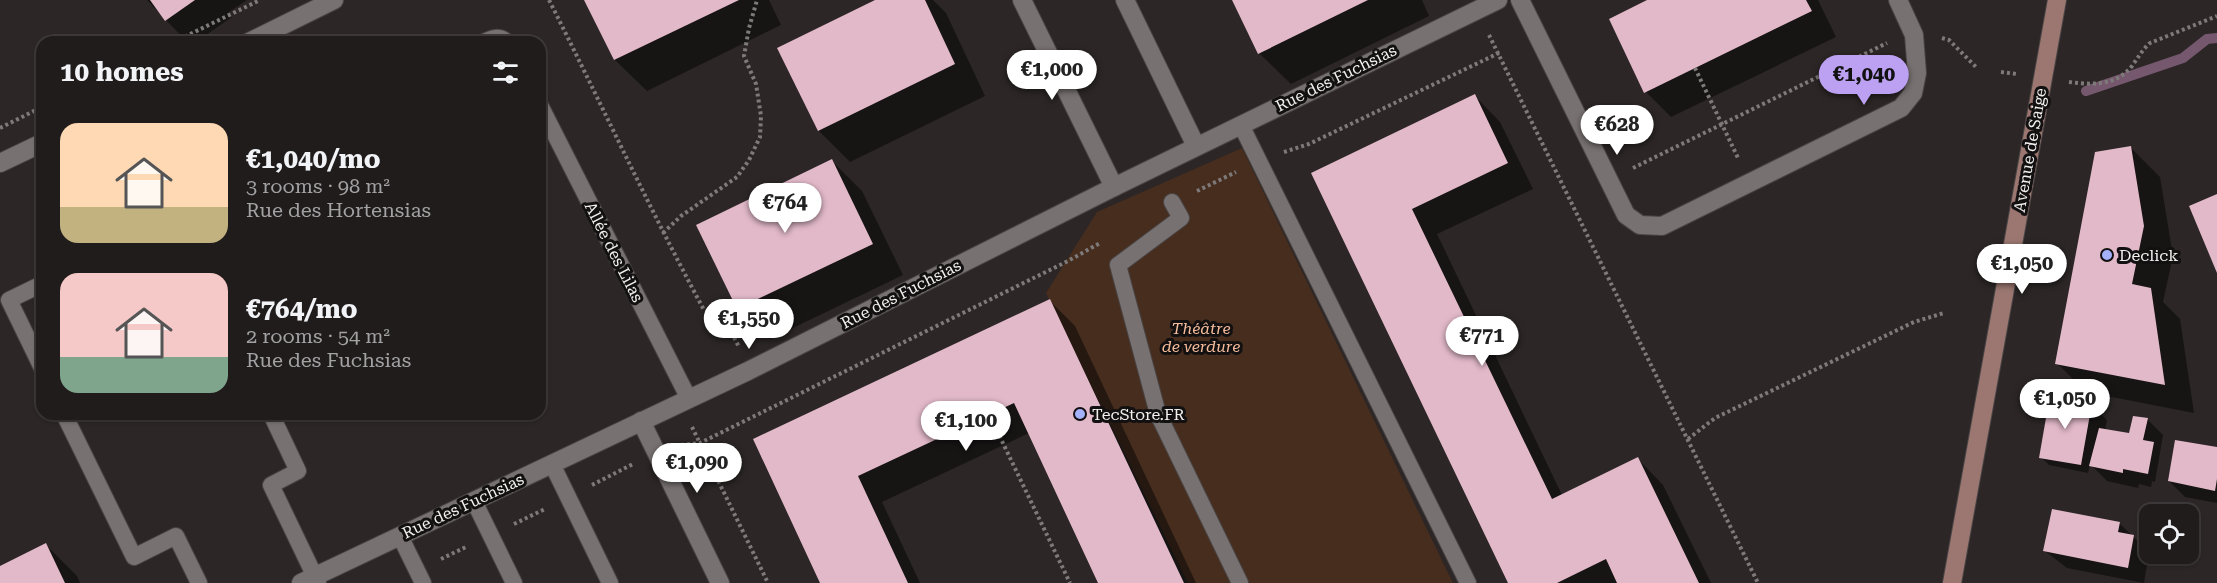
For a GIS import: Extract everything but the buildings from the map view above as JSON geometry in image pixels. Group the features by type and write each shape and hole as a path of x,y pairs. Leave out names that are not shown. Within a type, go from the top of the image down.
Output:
{"street":[{"path":"261,36 334,0"},
{"path":"1022,0 1114,187"},
{"path":"1125,0 1196,147"},
{"name":"Rue des Fuchsias","path":"311,581 400,536 751,369 1241,124 1498,0"},
{"path":"1520,0 1626,215 1640,225 1662,226 1901,108 1913,93 1917,73 1912,30 1898,0"},
{"name":"Avenue de Saige","path":"1952,583 2057,0"},
{"path":"0,163 36,146"},
{"path":"641,421 720,583"}],"lane":[{"name":"Allée des Lilas","path":"546,117 685,401"},
{"path":"1241,124 1467,583"},
{"path":"1172,202 1181,218 1118,265 1158,414 1240,583"},
{"path":"36,287 9,300 36,356"},
{"path":"67,420 134,557 176,536 199,583"},
{"path":"274,420 298,471 271,485 311,581"},
{"path":"552,464 610,583"},
{"path":"474,501 514,583"},
{"path":"400,536 423,583"}],"path":[{"path":"186,36 260,0"},
{"path":"549,0 600,100 663,233 704,309 724,318 751,369"},
{"path":"663,233 681,216 736,177 749,160 760,137 761,116 756,84 744,56 748,28 757,0"},
{"path":"1477,10 1758,583"},
{"path":"2087,84 2099,84 2120,77 2150,43 2217,16"},
{"path":"1609,180 1912,30 1949,40 1977,68"},
{"path":"1695,68 1722,124 1757,178"},
{"path":"0,128 36,110"},
{"path":"1688,440 1715,417 1914,322 1944,313"},
{"path":"685,401 768,583"},
{"path":"989,414 1070,583"}],"green space":[{"name":"Théâtre de verdure","path":"1242,148 1453,583 1188,583 1046,293 1097,212"}],"waterway":[{"path":"2086,91 2183,58 2207,39 2217,38"}],"place":[{"name":"Declick","path":"2107,255"},
{"name":"TecStore.FR","path":"1080,414"}]}
